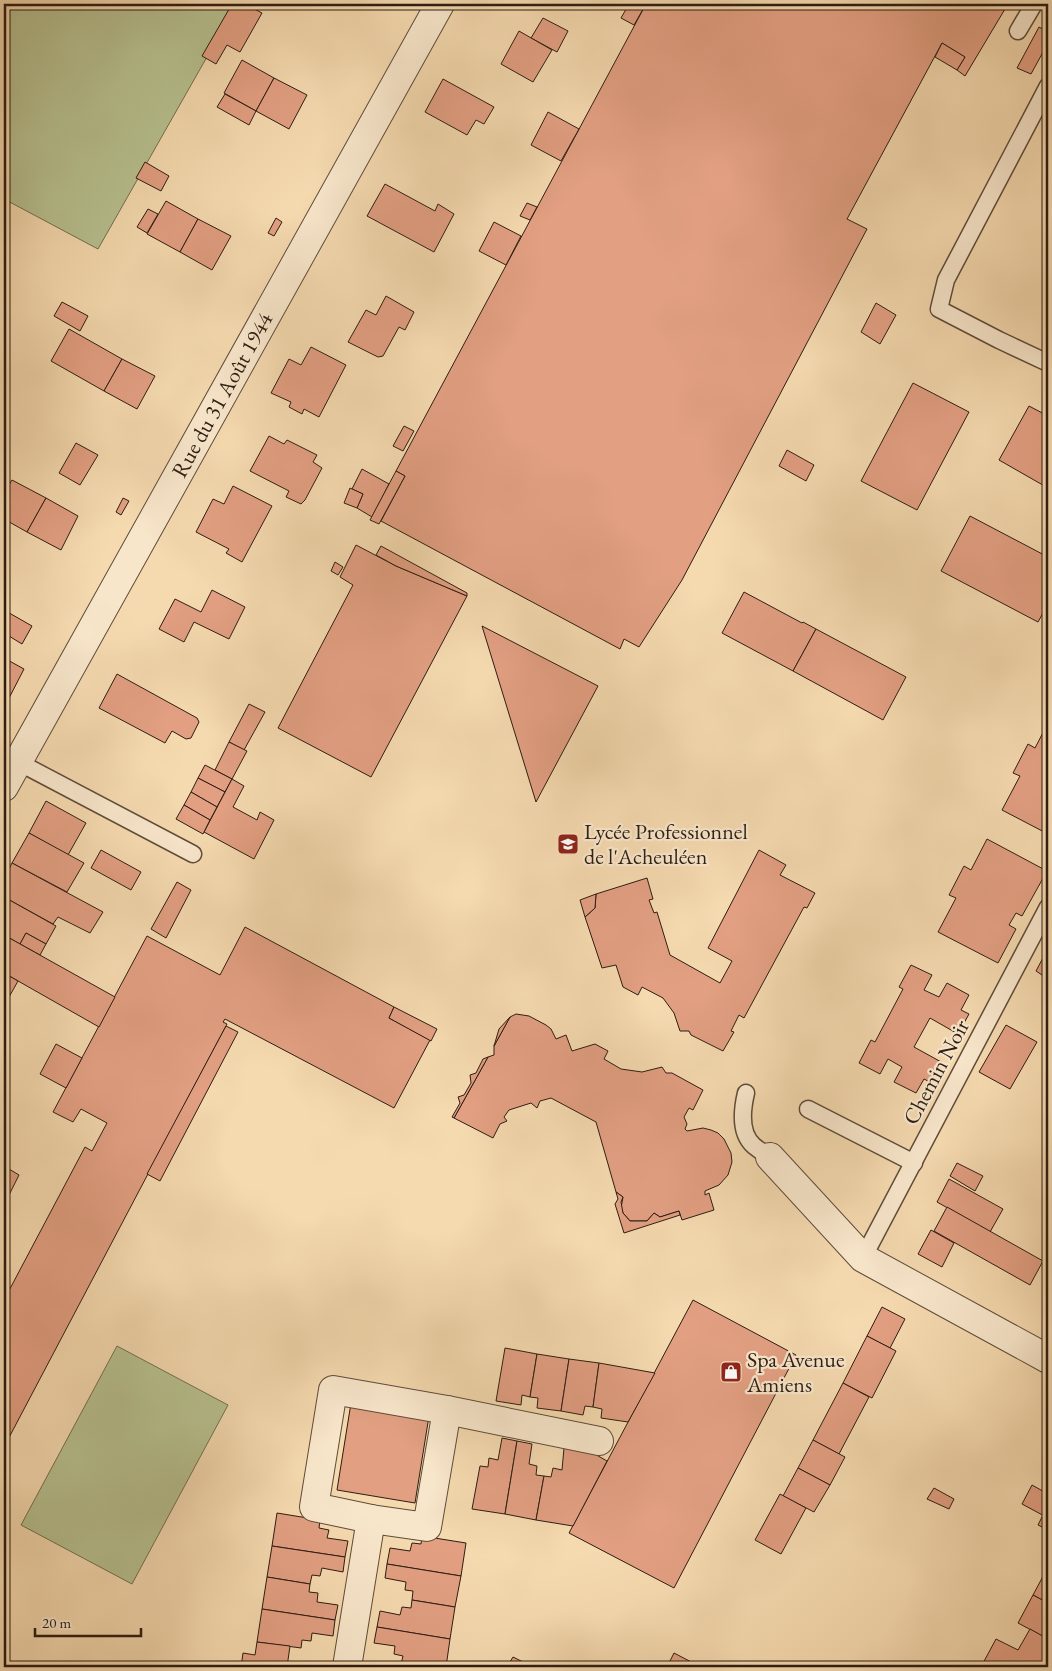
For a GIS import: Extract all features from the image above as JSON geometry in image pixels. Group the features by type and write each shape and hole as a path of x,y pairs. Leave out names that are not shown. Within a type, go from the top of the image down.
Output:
{"street":[{"name":"Rue du 31 Août 1944","path":"4,787 440,4"},
{"path":"770,1157 863,1258 1048,1359"},
{"path":"447,1410 427,1527 371,1519 314,1507 334,1390 447,1410 599,1441"},
{"path":"347,1667 371,1519"}],"lane":[{"path":"1018,31 1034,4"},
{"path":"1048,86 946,280 938,309 1048,363"},
{"path":"18,762 193,854"},
{"name":"Chemin Noir","path":"863,1258 1048,907"},
{"path":"746,1093 742,1110 744,1131 752,1145 770,1157"},
{"path":"808,1109 914,1163"}],"green space":[{"path":"4,4 237,4 98,249 4,199"},
{"path":"117,1346 228,1405 132,1584 21,1525"}],"building":[{"path":"232,4 245,4 262,13 240,52 227,45 216,64 202,56"},
{"path":"629,4 646,4 634,25 621,18"},
{"path":"646,4 1008,4 965,76 957,70 965,57 942,43 847,219 867,229 682,580 639,647 624,639 620,649 381,521 405,476 396,471"},
{"path":"543,18 568,31 557,52 531,38"},
{"path":"1039,27 1048,32 1048,43 1031,74 1017,68"},
{"path":"519,31 552,50 533,82 501,64"},
{"path":"942,43 965,57 957,70 935,57"},
{"path":"242,60 274,78 256,111 224,93"},
{"path":"274,78 307,95 289,129 256,111"},
{"path":"443,79 494,107 484,124 476,120 467,135 425,112"},
{"path":"225,94 256,111 249,125 217,107"},
{"path":"548,112 579,129 561,161 531,145"},
{"path":"145,162 169,176 161,191 136,178"},
{"path":"385,184 435,211 438,204 454,214 434,252 367,216"},
{"path":"166,201 198,219 180,252 147,234"},
{"path":"527,203 537,207 530,220 520,216"},
{"path":"148,209 158,214 147,233 137,227"},
{"path":"276,218 282,222 274,236 268,233"},
{"path":"198,219 231,236 212,270 180,252"},
{"path":"494,222 521,236 506,265 479,251"},
{"path":"386,296 414,312 405,330 399,327 383,356 378,357 348,342 366,310 376,315"},
{"path":"62,302 88,316 80,331 54,316"},
{"path":"876,303 896,315 880,344 861,332"},
{"path":"69,329 122,359 104,391 51,361"},
{"path":"311,347 346,365 319,417 304,409 302,414 289,407 291,402 271,393 289,359 301,365"},
{"path":"122,359 155,376 137,409 104,391"},
{"path":"913,383 969,412 917,510 861,481"},
{"path":"1029,406 1048,416 1048,488 999,460"},
{"path":"404,426 414,431 403,451 393,446"},
{"path":"269,436 284,444 287,440 317,455 313,462 322,468 301,504 286,497 289,491 250,471"},
{"path":"76,443 98,455 80,485 59,473"},
{"path":"787,450 814,465 806,481 779,466"},
{"path":"362,469 389,484 372,517 357,508 363,494 352,489"},
{"path":"396,471 405,476 379,524 370,520"},
{"path":"12,480 46,498 27,532 4,519 4,493"},
{"path":"233,486 272,506 242,562 226,553 229,549 196,532 213,499 224,504"},
{"path":"350,488 363,494 357,508 344,503"},
{"path":"46,498 78,516 61,550 27,532"},
{"path":"123,498 129,501 121,515 116,512"},
{"path":"970,516 1048,557 1048,604 1038,622 941,571"},
{"path":"356,545 396,566 467,596 371,777 278,728 353,585 340,577"},
{"path":"381,546 467,593 467,596 396,566 376,555"},
{"path":"335,562 343,567 338,575 331,571"},
{"path":"212,590 245,607 229,639 194,622 184,642 159,629 175,599 201,612"},
{"path":"744,592 816,629 793,671 722,633"},
{"path":"4,610 32,626 22,644 4,633"},
{"path":"482,626 598,686 536,802"},
{"path":"816,629 906,677 883,720 793,671"},
{"path":"4,658 24,669 7,702 4,700"},
{"path":"117,674 197,718 199,722 191,738 186,739 172,731 165,743 99,708"},
{"path":"249,704 265,712 244,750 229,742"},
{"path":"1048,723 1048,834 1002,810 1020,776 1013,773 1028,744 1035,748"},
{"path":"229,742 247,751 232,779 215,770"},
{"path":"205,765 232,779 225,792 198,778"},
{"path":"198,778 225,792 217,807 191,792"},
{"path":"232,779 244,786 233,807 257,820 260,812 274,820 254,859 204,832"},
{"path":"191,792 217,807 210,820 184,805"},
{"path":"46,801 86,823 68,855 29,833"},
{"path":"184,805 210,820 203,834 176,819"},
{"path":"29,833 84,863 67,892 12,863"},
{"path":"987,839 1047,871 1022,916 1016,913 1009,925 1016,929 998,963 938,932 956,898 949,895 964,866 971,870"},
{"path":"101,850 141,872 131,890 91,868"},
{"path":"759,850 786,865 780,875 815,893 807,908 804,907 744,1018 739,1015 731,1031 734,1032 723,1051 691,1035 689,1031 680,1031 674,1013 663,998 642,987 638,995 623,987 616,965 602,968 585,917 595,908 596,894 647,878 653,899 649,900 654,913 657,912 670,955 720,983 732,961 708,948"},
{"path":"12,863 103,912 90,933 58,917 53,924 4,897 4,879"},
{"path":"177,882 191,890 166,938 151,929"},
{"path":"596,894 595,908 585,917 580,900"},
{"path":"4,897 56,926 46,944 26,933 20,944 4,935"},
{"path":"245,927 394,1007 389,1018 430,1040 394,1108 225,1019 223,1022 227,1024 226,1026 4,1447 4,1300 85,1147 92,1151 107,1123 81,1109 73,1122 53,1112 147,936 220,975"},
{"path":"26,933 46,944 40,955 20,944"},
{"path":"4,935 115,997 99,1027 4,973"},
{"path":"1045,954 1048,956 1048,979 1036,971"},
{"path":"911,965 932,975 924,990 939,997 947,983 969,995 961,1010 969,1014 958,1034 930,1018 914,1047 943,1063 932,1083 924,1079 916,1093 894,1082 902,1067 888,1059 880,1074 859,1063 871,1040 875,1042 903,989 899,987"},
{"path":"4,973 18,981 4,1006"},
{"path":"394,1007 437,1029 431,1041 389,1018"},
{"path":"516,1014 529,1016 546,1025 551,1029 556,1039 566,1035 572,1051 595,1044 608,1051 604,1059 621,1069 642,1072 662,1067 666,1073 672,1073 703,1090 693,1110 689,1108 684,1117 687,1124 685,1129 687,1131 703,1128 718,1133 724,1139 731,1153 732,1162 728,1175 719,1185 705,1191 705,1195 709,1193 714,1210 682,1220 679,1211 660,1217 654,1213 647,1221 630,1221 621,1208 623,1197 616,1192 596,1122 551,1098 540,1101 537,1108 531,1103 509,1110 504,1117 507,1121 500,1124 493,1138 454,1118 488,1057 494,1055 494,1046 510,1017"},
{"path":"510,1017 494,1046 499,1029"},
{"path":"1006,1025 1037,1042 1010,1089 979,1072"},
{"path":"226,1026 238,1032 160,1181 147,1174"},
{"path":"56,1044 82,1058 66,1088 40,1074"},
{"path":"488,1057 454,1118 452,1117 460,1103 458,1097 464,1095 471,1083 470,1075 476,1073 483,1059"},
{"path":"957,1163 983,1176 975,1191 950,1176"},
{"path":"4,1166 19,1175 6,1201 4,1200"},
{"path":"949,1179 1003,1209 990,1232 937,1202"},
{"path":"616,1192 623,1197 621,1202 623,1213 630,1221 647,1221 654,1213 660,1217 679,1211 680,1215 624,1233 615,1204 618,1199"},
{"path":"947,1207 1043,1261 1030,1285 934,1231"},
{"path":"931,1230 954,1243 942,1267 918,1254"},
{"path":"693,1300 796,1355 674,1588 569,1533"},
{"path":"882,1307 905,1319 890,1348 867,1336"},
{"path":"867,1336 896,1351 872,1398 843,1383"},
{"path":"505,1348 537,1354 530,1397 522,1395 521,1405 496,1401"},
{"path":"537,1354 569,1359 561,1411 537,1408 538,1398 530,1397"},
{"path":"569,1359 599,1363 593,1407 585,1406 583,1415 561,1411"},
{"path":"599,1363 655,1373 628,1422 601,1418 602,1409 593,1407"},
{"path":"843,1383 869,1397 839,1454 813,1440"},
{"path":"351,1403 429,1416 415,1503 337,1490"},
{"path":"502,1438 517,1441 505,1514 472,1509 480,1466 488,1467 489,1458 498,1460"},
{"path":"813,1440 845,1457 830,1485 798,1468"},
{"path":"517,1441 532,1444 529,1464 537,1466 536,1475 544,1476 536,1520 505,1514"},
{"path":"564,1448 593,1453 607,1461 573,1526 536,1520 544,1476 551,1477 553,1468 562,1470"},
{"path":"798,1468 830,1485 814,1512 783,1496"},
{"path":"1032,1485 1048,1494 1048,1518 1022,1504"},
{"path":"934,1488 954,1499 949,1509 927,1499"},
{"path":"780,1494 806,1508 781,1554 755,1540"},
{"path":"277,1513 320,1520 319,1528 329,1530 327,1538 348,1541 345,1557 272,1546"},
{"path":"1043,1515 1048,1518 1048,1530 1038,1525"},
{"path":"422,1536 466,1543 461,1576 387,1564 390,1548 410,1551 412,1543 421,1544"},
{"path":"272,1546 345,1557 343,1572 322,1568 320,1576 312,1575 310,1584 267,1577"},
{"path":"387,1564 461,1576 455,1607 412,1600 413,1591 405,1590 406,1582 385,1578"},
{"path":"1048,1567 1048,1603 1033,1595"},
{"path":"267,1577 310,1584 309,1592 318,1593 317,1602 338,1605 335,1620 262,1609"},
{"path":"1033,1595 1048,1603 1048,1639 1018,1623"},
{"path":"412,1600 455,1607 450,1639 377,1627 380,1611 400,1615 402,1607 411,1608"},
{"path":"262,1609 335,1620 333,1636 312,1633 311,1641 302,1640 301,1648 257,1642"},
{"path":"377,1627 450,1639 446,1667 420,1667 401,1664 403,1656 394,1654 395,1646 374,1643"},
{"path":"1030,1629 1048,1639 1048,1667 986,1667 982,1665 996,1639 1018,1650"},
{"path":"257,1642 290,1646 287,1667 241,1667 243,1653 255,1655"},
{"path":"674,1653 701,1667 667,1667"},
{"path":"513,1657 525,1663 523,1667 511,1667 508,1665"}],"place":[{"name":"Lycée Professionnel de l'Acheuléen","path":"568,844"},
{"name":"Spa Avenue Amiens","path":"731,1372"}]}
